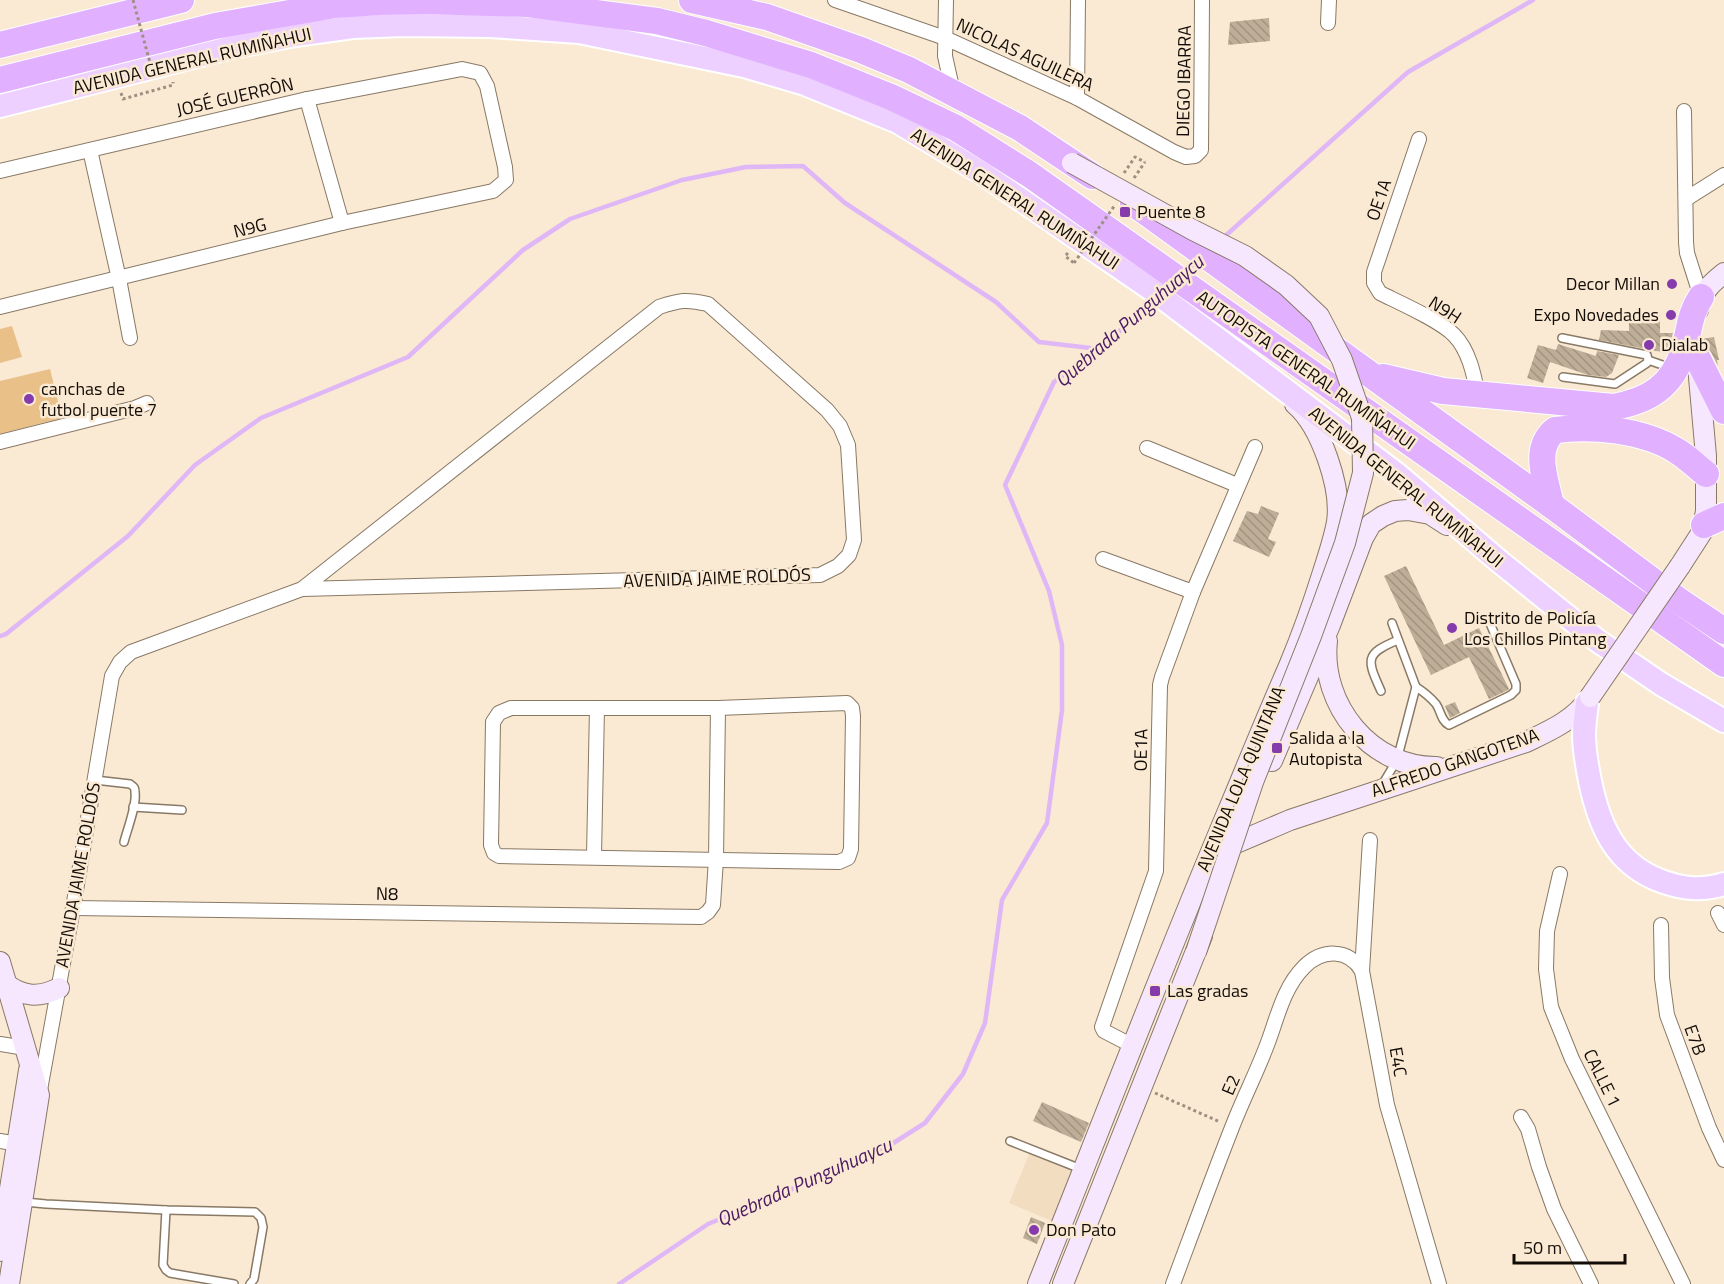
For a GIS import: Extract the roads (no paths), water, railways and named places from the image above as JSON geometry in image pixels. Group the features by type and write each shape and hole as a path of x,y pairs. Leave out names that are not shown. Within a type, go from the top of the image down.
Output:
{"highway":[{"path":"0,45 141,3 181,0"},
{"name":"AUTOPISTA GENERAL RUMIÑAHUI","path":"692,0 767,17 870,54 909,70 1020,128 1136,205 1551,505 1678,600 1724,631"},
{"name":"AUTOPISTA GENERAL RUMIÑAHUI","path":"0,80 215,26 335,5 422,1 528,4 657,21 811,64 891,96 956,128 1029,174 1168,287 1724,664"},
{"path":"1701,297 1693,310 1684,350 1687,365 1724,411"},
{"path":"1371,374 1443,391 1613,407 1621,395 1653,395 1687,365"},
{"path":"1551,505 1542,450 1546,438 1555,430 1598,428 1642,437 1677,451 1706,474"},
{"path":"1678,600 1724,618"}],"main road":[{"name":"AVENIDA GENERAL RUMIÑAHUI","path":"0,106 233,47 295,34 353,27 432,24 579,32 754,69 805,84 898,122 1168,287 1186,315 1398,475 1500,562 1598,641 1661,684 1724,721"},
{"name":"AVENIDA LOLA QUINTANA","path":"1072,163 1245,256 1287,285 1319,316 1342,360 1362,418 1363,473 1345,543 1253,782 1196,952"},
{"path":"1701,297 1707,288 1724,273"},
{"name":"AVENIDA LOLA QUINTANA","path":"1038,1284 1172,943 1308,619 1329,555 1337,521 1338,500 1321,442 1302,410 1186,315"},
{"name":"ALFREDO GANGOTENA","path":"1210,855 1290,820 1526,742 1570,718 1589,700 1699,537 1714,520 1687,365"},
{"name":"AVENIDA LOLA QUINTANA","path":"1062,1284 1277,748 1330,625 1362,538 1371,524 1383,516 1395,512 1419,510 1430,514 1500,562"},
{"path":"1330,625 1326,643 1329,680 1343,714 1354,729 1368,742 1397,760 1416,765 1449,767"},
{"path":"1589,700 1584,735 1588,772 1597,813 1607,836 1624,858 1646,873 1674,886 1692,889 1712,888 1724,884"},
{"path":"0,962 39,1095"},
{"path":"6,984 15,991 37,996 58,988"},
{"name":"AVENIDA JAIME ROLDÓS","path":"9,1284 15,1200 8,1143 27,1056"},
{"name":"AVENIDA JAIME ROLDÓS","path":"0,1251 15,1200 39,1095"}],"street":[{"name":"NICOLAS AGUILERA","path":"835,0 945,38 1077,98 1174,152 1193,157"},
{"path":"946,0 945,56 953,92"},
{"path":"1077,98 1078,0"},
{"name":"DIEGO IBARRA","path":"1193,157 1201,150 1203,0"},
{"path":"1328,23 1329,0"},
{"name":"JOSÉ GUERRÒN","path":"0,171 307,99 462,69 480,73 487,86 506,180"},
{"path":"307,99 342,223"},
{"path":"1684,111 1687,254 1701,297"},
{"name":"OE1A","path":"1374,272 1419,139"},
{"path":"90,150 130,338"},
{"path":"1686,200 1724,175"},
{"name":"N9G","path":"0,308 342,223 493,191 506,180"},
{"name":"N9H","path":"1374,272 1374,283 1380,292 1444,327 1455,336 1473,371 1478,395"},
{"name":"AVENIDA JAIME ROLDÓS","path":"39,1095 112,676 120,662 131,652 302,590 820,575 838,566 849,555 854,540 848,445 840,426 827,410 708,304 692,300 678,300 659,307 302,590"},
{"path":"0,442 147,403"},
{"name":"OE1A","path":"1133,1046 1102,1027 1156,871 1160,685 1193,592 1255,447"},
{"path":"1147,448 1237,485"},
{"path":"1103,559 1193,592"},
{"path":"847,703 852,708 853,716 851,849 848,858 839,862 499,856 494,853 491,845 494,722 499,713 511,708 597,708 718,708 847,703"},
{"path":"594,856 597,708"},
{"path":"716,859 718,708"},
{"name":"E4C","path":"1370,840 1362,971 1387,1105 1439,1284"},
{"name":"N8","path":"73,908 701,916 713,905 716,859"},
{"name":"CALLE 1","path":"1560,874 1547,931 1546,969 1551,1007 1572,1059 1683,1284"},
{"name":"E7B","path":"1661,925 1662,978 1667,1015 1708,1128 1724,1160"},
{"name":"E2","path":"1173,1284 1232,1127 1267,1045 1282,1000 1294,980 1304,967 1315,959 1338,953 1358,965 1362,971"},
{"path":"0,1044 27,1056"},
{"path":"1521,1117 1528,1130 1554,1209 1591,1284"},
{"path":"1708,1128 1724,1132"}],"lane":[{"path":"1563,338 1647,355 1648,360"},
{"path":"1563,377 1621,395 1631,374 1648,360 1687,365"},
{"path":"1392,623 1416,687 1430,697 1438,707 1445,723 1449,725 1511,695 1516,690 1516,684 1489,621"},
{"path":"1381,691 1372,670 1371,657 1374,651 1381,646 1398,640"},
{"path":"1379,790 1397,760 1416,687"},
{"path":"95,780 130,784 134,788 136,794 134,807 124,842"},
{"path":"134,807 182,810"},
{"path":"1010,1141 1083,1170"},
{"path":"15,1200 46,1204 255,1212 261,1218 263,1227 254,1280 250,1284"},
{"path":"166,1210 164,1265 166,1269 170,1273 234,1284"}],"waterway":[{"name":"Quebrada Punguhuaycu","path":"1223,238 1408,72 1533,0"},
{"path":"0,636 6,634 128,536 195,465 261,418 408,357 523,250 570,219 682,180 746,167 803,166 845,203 996,302 1039,342 1099,349"},
{"name":"Quebrada Punguhuaycu","path":"1183,274 1199,259"},
{"name":"Quebrada Punguhuaycu","path":"619,1284 708,1224 876,1154 925,1123 963,1074 985,1023 1002,900 1047,823 1062,710 1062,645 1049,591 1005,485 1054,382 1099,349 1155,300"}],"place":[{"name":"Puente 8","path":"1125,212"},
{"name":"Decor Millan","path":"1672,284"},
{"name":"Expo Novedades","path":"1671,315"},
{"name":"Dialab","path":"1649,345"},
{"name":"canchas de futbol puente 7","path":"29,399"},
{"name":"Distrito de Policía Los Chillos Pintang","path":"1452,628"},
{"name":"Salida a la Autopista","path":"1277,748"},
{"name":"Las gradas","path":"1155,991"},
{"name":"Don Pato","path":"1034,1230"}]}
